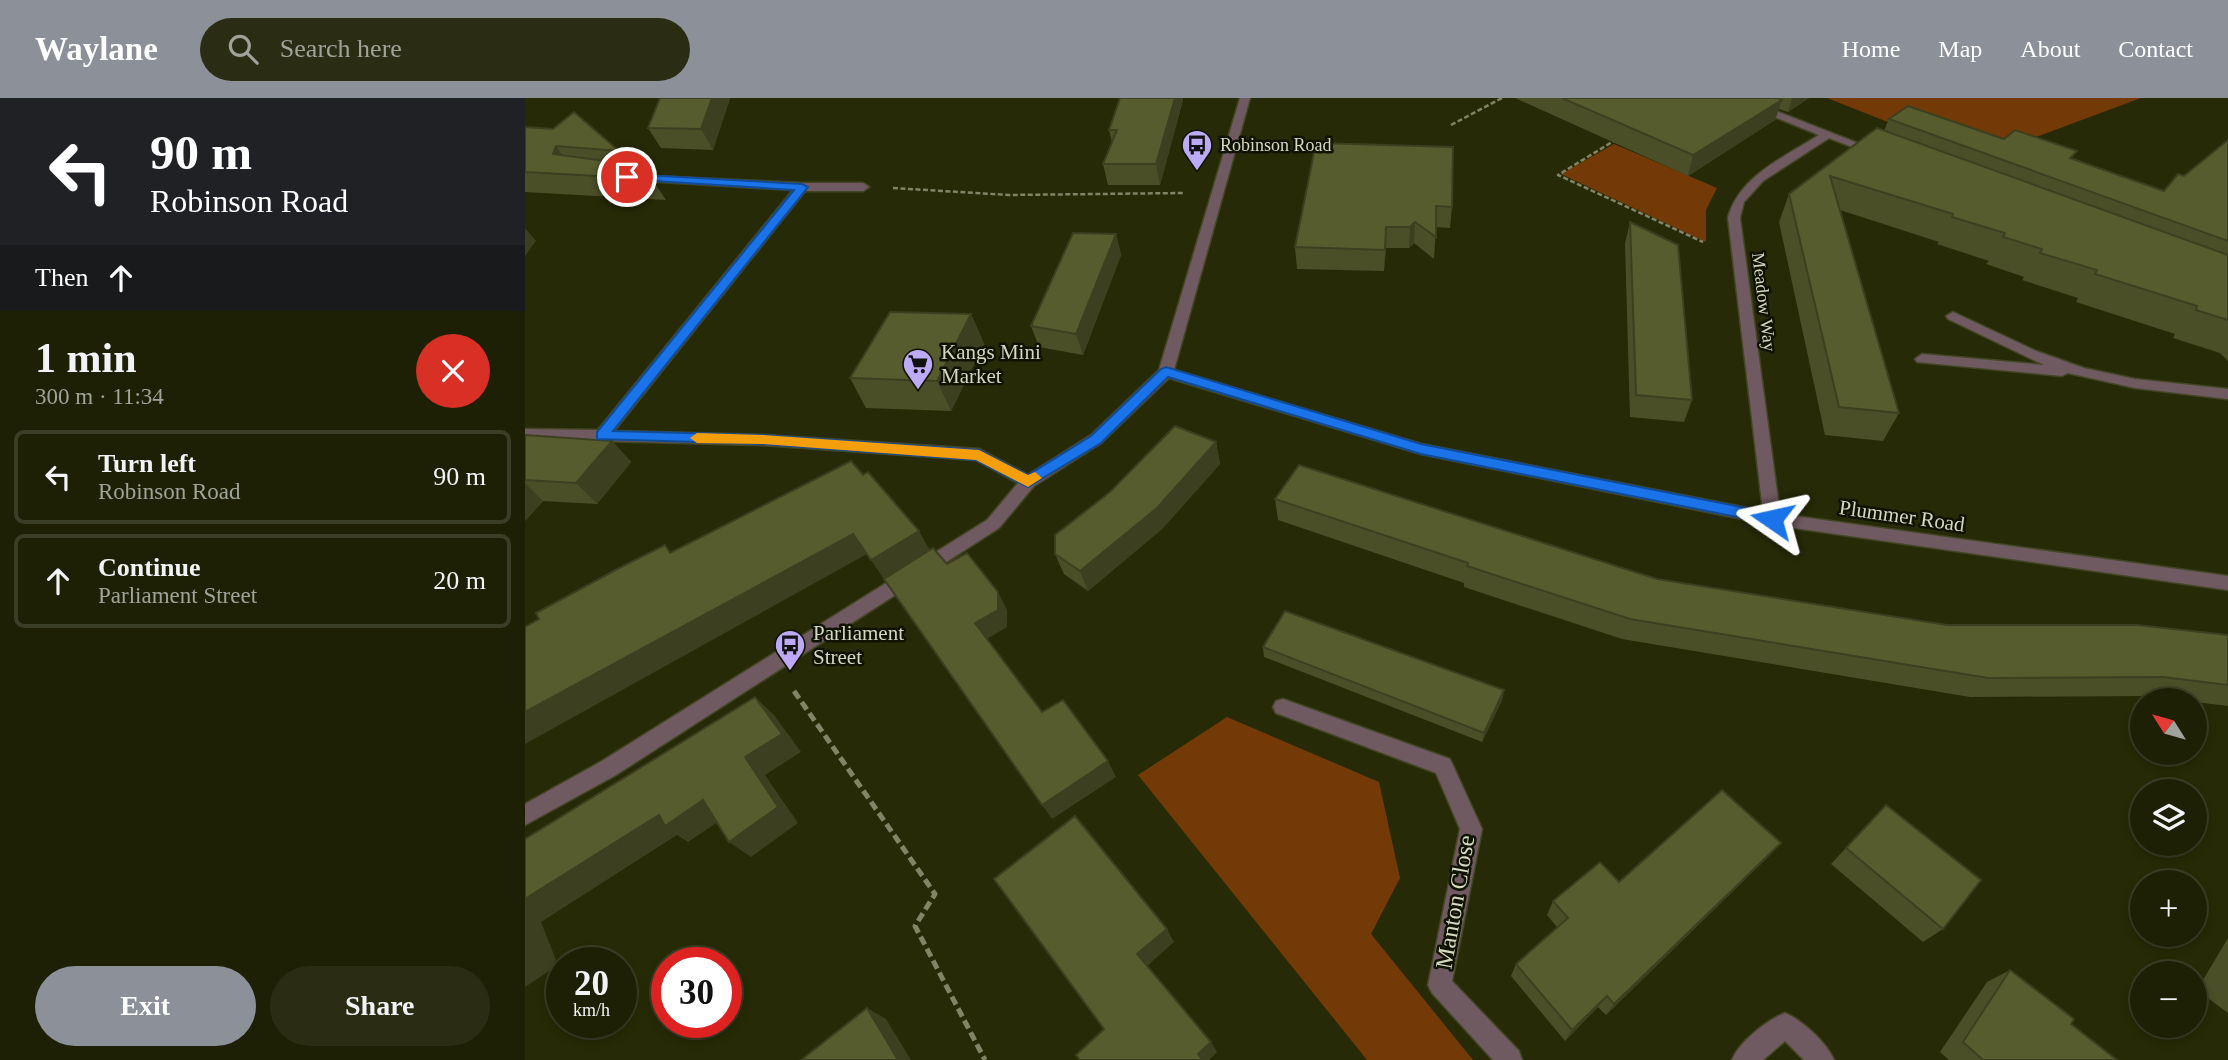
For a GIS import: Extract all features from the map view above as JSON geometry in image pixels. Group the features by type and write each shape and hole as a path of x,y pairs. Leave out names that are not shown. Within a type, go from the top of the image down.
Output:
{"street":[{"path":"525,815 609,768 993,524 1028,482 1096,439 1166,372 1245,98"},
{"path":"1733,98 1892,158"},
{"name":"Meadow Way","path":"1772,519 1734,218 1738,201 1759,179 1828,134"},
{"path":"613,176 802,187 863,187"},
{"path":"602,436 802,187"},
{"path":"1953,316 2080,373"},
{"path":"1922,359 2080,373 2228,394"},
{"name":"Plummer Road","path":"1166,372 1421,449 1772,519 2228,583"},
{"path":"525,434 763,440 979,455 1028,482"},
{"name":"Manton Close","path":"1283,707 1443,766 1471,829 1440,985 1510,1060"},
{"path":"1744,1060 1785,1025 1822,1060"}],"path":[{"path":"1451,125 1502,98"},
{"path":"1628,133 1558,175 1739,258"},
{"path":"863,187 1009,195 1218,193"},
{"path":"774,664 935,894 915,926 985,1060"}],"shaded area":[{"path":"1827,98 2141,98 2020,143 1984,160"},
{"path":"1614,144 1717,188 1706,210 1706,242 1561,174"},
{"path":"1227,717 1379,782 1400,878 1371,934 1473,1060 1367,1060 1138,775"}],"building":[{"path":"660,98 712,98 701,129 648,128"},
{"path":"1120,98 1175,98 1156,164 1103,164 1117,130 1109,130"},
{"path":"1562,98 1778,98 1782,100 1693,155"},
{"path":"1908,106 2004,139 2015,130 2077,151 2070,158 2164,191 2178,174 2184,176 2228,140 2228,241 1889,119"},
{"path":"574,112 619,151 556,146 553,154 636,165 652,179 525,172 525,127 553,129"},
{"path":"1877,128 2228,255 2228,320 2196,310 2197,306 2095,274 2097,270 2040,253 2042,249 2003,237 2005,233 1952,217 1953,214 1830,176 1899,413 1839,407 1789,194"},
{"path":"1316,143 1453,147 1452,207 1436,206 1436,237 1415,222 1410,227 1386,227 1385,250 1295,247"},
{"path":"1630,222 1678,245 1692,400 1636,395"},
{"path":"1073,233 1116,234 1076,334 1031,326"},
{"path":"890,312 971,314 937,381 850,378"},
{"path":"1175,426 1216,442 1157,508 1080,571 1055,554 1055,535 1110,492"},
{"path":"525,435 612,441 576,483 525,480"},
{"path":"851,461 863,475 868,472 919,531 871,560 853,534 525,712 525,627 539,619 536,613 665,545 670,553"},
{"path":"1299,465 1657,579 1947,625 2137,625 2228,635 2228,685 2163,677 1988,678 1630,619 1275,499"},
{"path":"933,548 947,564 967,553 998,592 998,610 975,623 1042,712 1063,700 1108,761 1042,805 884,579"},
{"path":"1285,611 1504,690 1484,733 1263,647"},
{"path":"755,697 782,734 745,757 778,807 729,842 703,800 665,826 659,815 525,899 525,839"},
{"path":"1722,790 1781,843 1614,1004 1607,996 1572,1030 1516,964 1568,918 1553,901 1600,862 1619,882"},
{"path":"1886,805 1981,880 1943,929 1846,848"},
{"path":"1075,816 1167,929 1137,954 1211,1042 1198,1054 1203,1060 1080,1060 1076,1055 1104,1029 994,879"},
{"path":"2010,970 2074,1019 2071,1024 2117,1060 1983,1060 1963,1042"},
{"path":"867,1008 898,1060 801,1060"}],"slow traffic":[{"path":"697,438 979,455 1028,482 1035,478"}],"place":[{"name":"Robinson Road","path":"1197,172"},
{"name":"Kangs Mini Market","path":"918,391"},
{"name":"Parliament Street","path":"790,672"}],"route":[{"path":"627,177 802,187 602,436 763,440 979,455 1028,482 1096,439 1166,372 1421,449 1772,519"}]}
